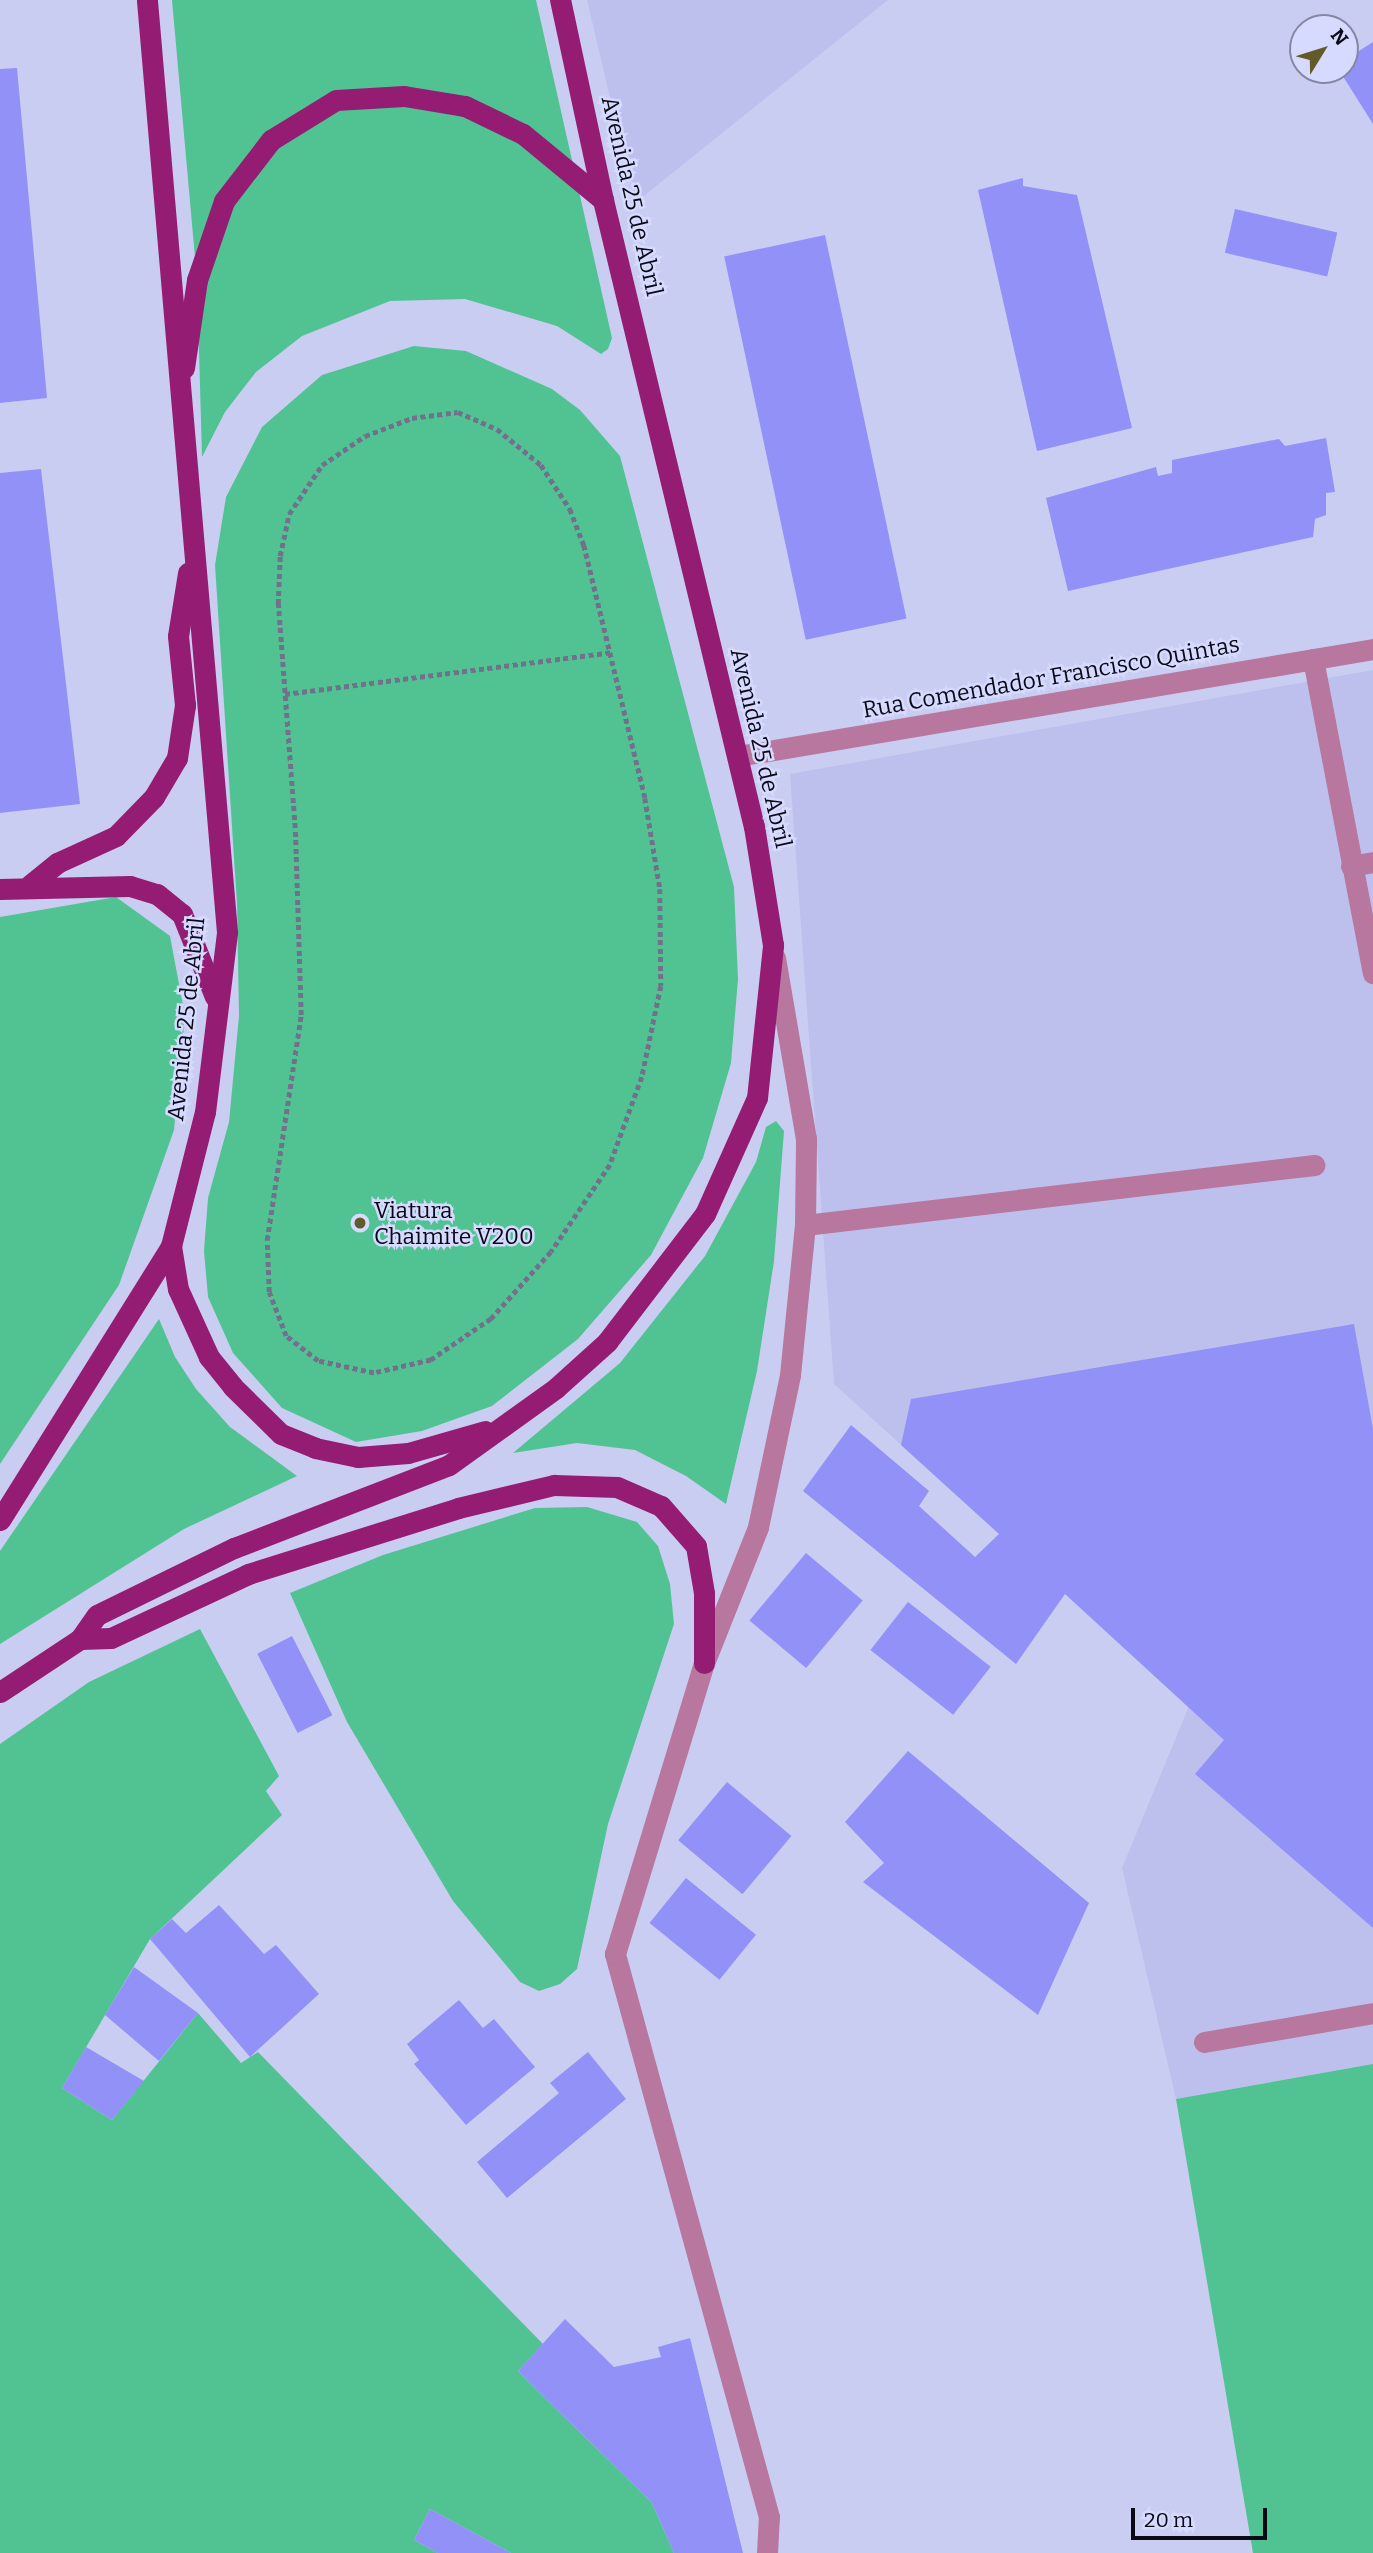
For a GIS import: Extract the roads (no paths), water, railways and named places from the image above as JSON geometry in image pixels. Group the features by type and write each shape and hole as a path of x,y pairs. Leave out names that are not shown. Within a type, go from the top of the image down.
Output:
{"main road":[{"name":"Avenida 25 de Abril","path":"0,1520 172,1246 205,1112 216,999 227,932 194,540 178,404 147,0"},
{"name":"Avenida 25 de Abril","path":"0,1692 80,1639 97,1615 234,1548 449,1465 556,1388 607,1342 705,1214 757,1098 773,945 738,756 603,200 560,0"},
{"path":"178,404 197,280 224,201 271,140 337,100 404,96 465,106 523,134 603,200"},
{"path":"30,885 57,863 116,836 154,797 177,758 185,705 177,636 194,540"},
{"path":"0,889 30,885 59,891 130,886 157,894 182,914 216,999"},
{"name":"Avenida 25 de Abril","path":"172,1246 178,1289 209,1357 233,1387 281,1433 315,1448 358,1457 408,1453 500,1426"},
{"path":"80,1639 111,1638 248,1574 458,1508 554,1485 617,1487 661,1506 696,1546 704,1593 704,1663"}],"street":[{"name":"Rua Comendador Francisco Quintas","path":"738,756 1373,649"},
{"path":"1313,659 1351,866 1371,948 1373,972"},
{"path":"1351,866 1373,862"},
{"path":"767,2553 769,2517 615,1954 704,1663 758,1527 790,1375 805,1224 806,1139 773,945"},
{"path":"805,1224 1314,1165"},
{"path":"1204,2042 1373,2012"}],"place":[{"name":"Viatura Chaimite V200","path":"360,1223"}]}
